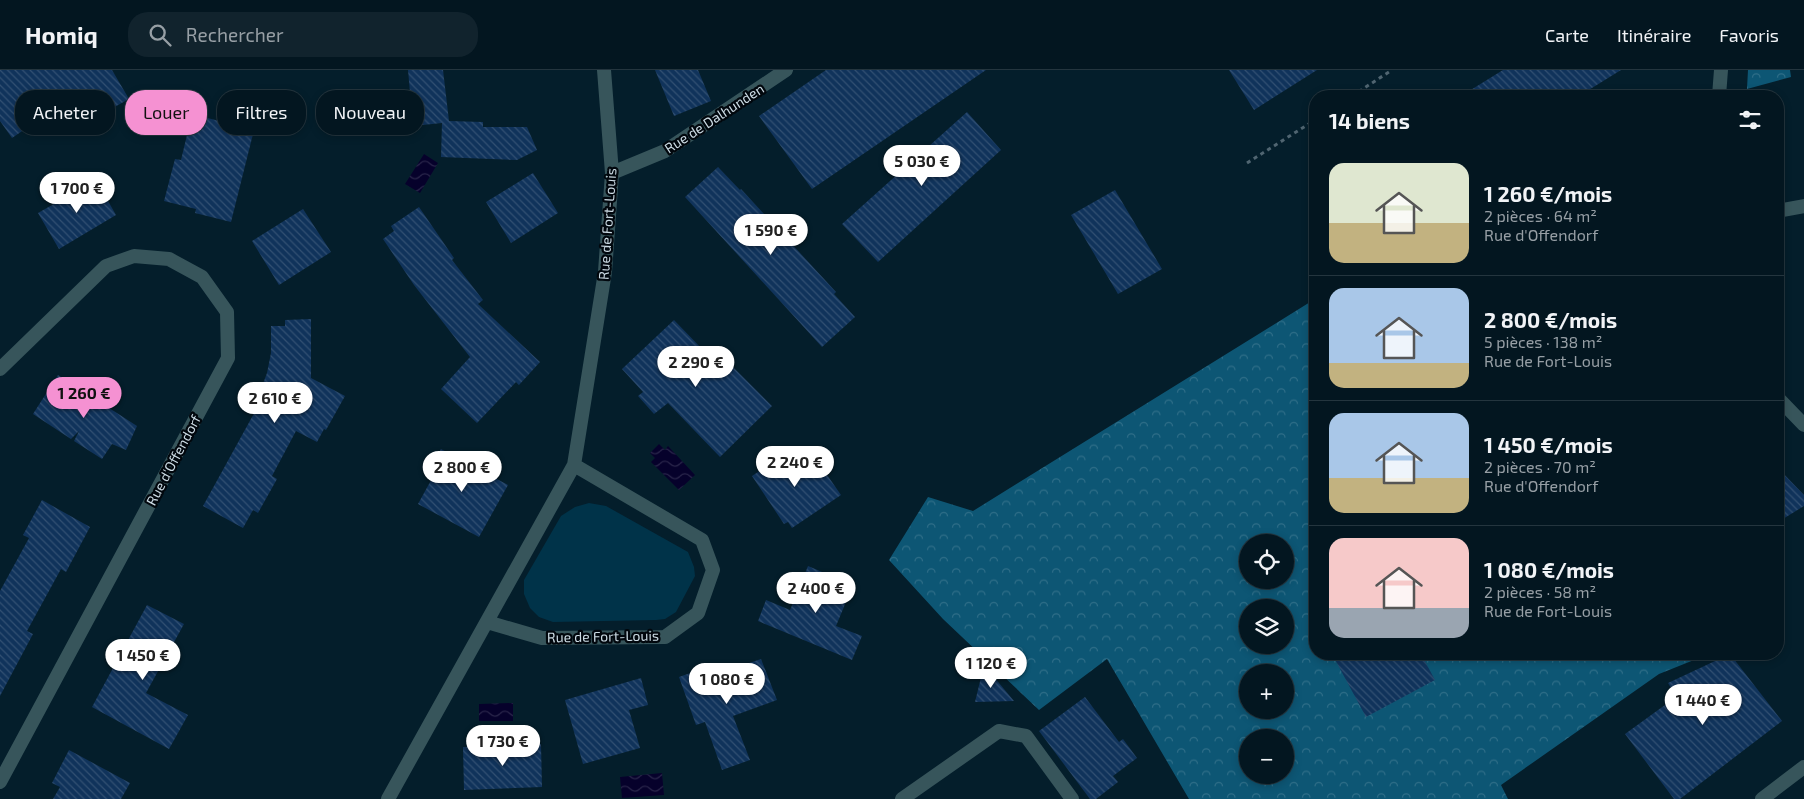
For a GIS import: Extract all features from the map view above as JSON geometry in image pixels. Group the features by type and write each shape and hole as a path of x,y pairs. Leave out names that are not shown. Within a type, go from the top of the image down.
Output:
{"street":[{"name":"Rue de Fort-Louis","path":"388,799 574,465 605,272 612,173 604,70"},
{"name":"Rue de Dalhunden","path":"612,173 665,150 786,70"},
{"path":"1720,90 1722,70"},
{"path":"1784,209 1804,206"},
{"name":"Rue d'Offendorf","path":"0,369 106,266 134,256 169,259 202,277 227,312 228,358 0,782"},
{"path":"1784,404 1804,425"},
{"name":"Rue de Fort-Louis","path":"487,622 542,638 665,637 698,613 713,570 702,540 574,465"},
{"path":"902,799 999,731 1026,736 1072,799"},
{"path":"1762,799 1804,767"}],"path":[{"path":"1361,90 1392,70"},
{"path":"1247,164 1309,124"}],"shaded area":[{"path":"589,503 606,506 688,552 694,567 695,576 676,612 665,619 656,620 553,622 539,617 530,608 524,594 524,580 561,516 575,507"}],"green space":[{"path":"1748,70 1790,70 1791,77 1747,89"},
{"path":"1309,303 1309,660 1694,660 1659,674 1501,785 1508,799 1189,799 1107,659 1039,710 943,619 889,560 928,497 973,511"}],"water":[{"path":"424,154 438,163 420,193 405,184"},
{"path":"659,444 665,450 668,446 695,475 679,490 651,462 655,458 650,453"},
{"path":"513,703 513,721 479,721 479,704"},
{"path":"662,773 664,795 622,798 620,777"}],"building":[{"path":"0,70 112,70 125,92 125,101 115,107 115,90 15,90 16,135 12,138 0,121"},
{"path":"408,70 443,70 449,121 483,122 483,127 527,127 537,150 517,160 441,157 442,123 424,125 424,90 410,90"},
{"path":"655,70 698,70 711,101 674,116"},
{"path":"826,70 986,70 812,189 759,116"},
{"path":"1229,70 1317,70 1254,110"},
{"path":"1503,70 1621,70 1589,90 1471,90"},
{"path":"967,112 1001,150 878,262 842,224"},
{"path":"207,118 217,120 217,135 253,135 231,222 195,213 196,209 164,201 175,159 181,160 187,135 207,135"},
{"path":"718,167 741,189 836,292 834,294 855,317 822,347 685,197"},
{"path":"533,173 558,213 511,243 486,202"},
{"path":"96,180 116,215 59,249 38,213"},
{"path":"1115,190 1162,269 1118,294 1071,215"},
{"path":"419,207 454,258 452,260 483,300 478,304 540,362 519,385 516,382 477,423 441,389 470,357 414,285 383,239 394,231 391,226"},
{"path":"303,209 331,252 279,285 252,241"},
{"path":"311,319 311,378 345,396 317,442 296,431 272,476 277,479 258,513 253,510 243,528 203,506 257,408 252,405 267,373 271,353 271,326 285,326 285,320"},
{"path":"674,320 704,351 706,349 726,371 732,366 772,406 720,457 668,403 654,414 638,396 643,392 622,369"},
{"path":"58,375 137,426 126,450 112,444 102,459 74,441 79,431 71,439 33,414"},
{"path":"795,447 814,476 823,469 841,495 792,528 788,522 784,524 752,476"},
{"path":"441,449 508,485 479,537 418,504 435,473 429,470"},
{"path":"1784,474 1804,495 1804,506 1784,518"},
{"path":"42,500 90,527 66,572 61,569 27,631 33,634 0,696 0,591 29,538 23,535"},
{"path":"808,566 853,585 836,626 862,636 852,660 758,621 766,600 790,610"},
{"path":"147,605 184,624 146,693 188,715 169,749 92,707"},
{"path":"761,659 777,700 733,716 750,760 722,770 705,722 696,725 679,677 707,667 711,676"},
{"path":"1335,660 1424,660 1435,680 1366,717"},
{"path":"1717,660 1735,660 1782,721 1680,799 1674,799 1625,734 1676,697 1668,683"},
{"path":"984,665 1014,701 975,702"},
{"path":"641,678 648,705 629,710 640,748 583,764 565,700"},
{"path":"1085,697 1119,742 1123,739 1137,758 1113,776 1118,782 1096,799 1090,799 1039,731"},
{"path":"541,744 542,787 464,790 463,747"},
{"path":"69,750 130,783 121,799 53,799 60,787 52,783"}]}
